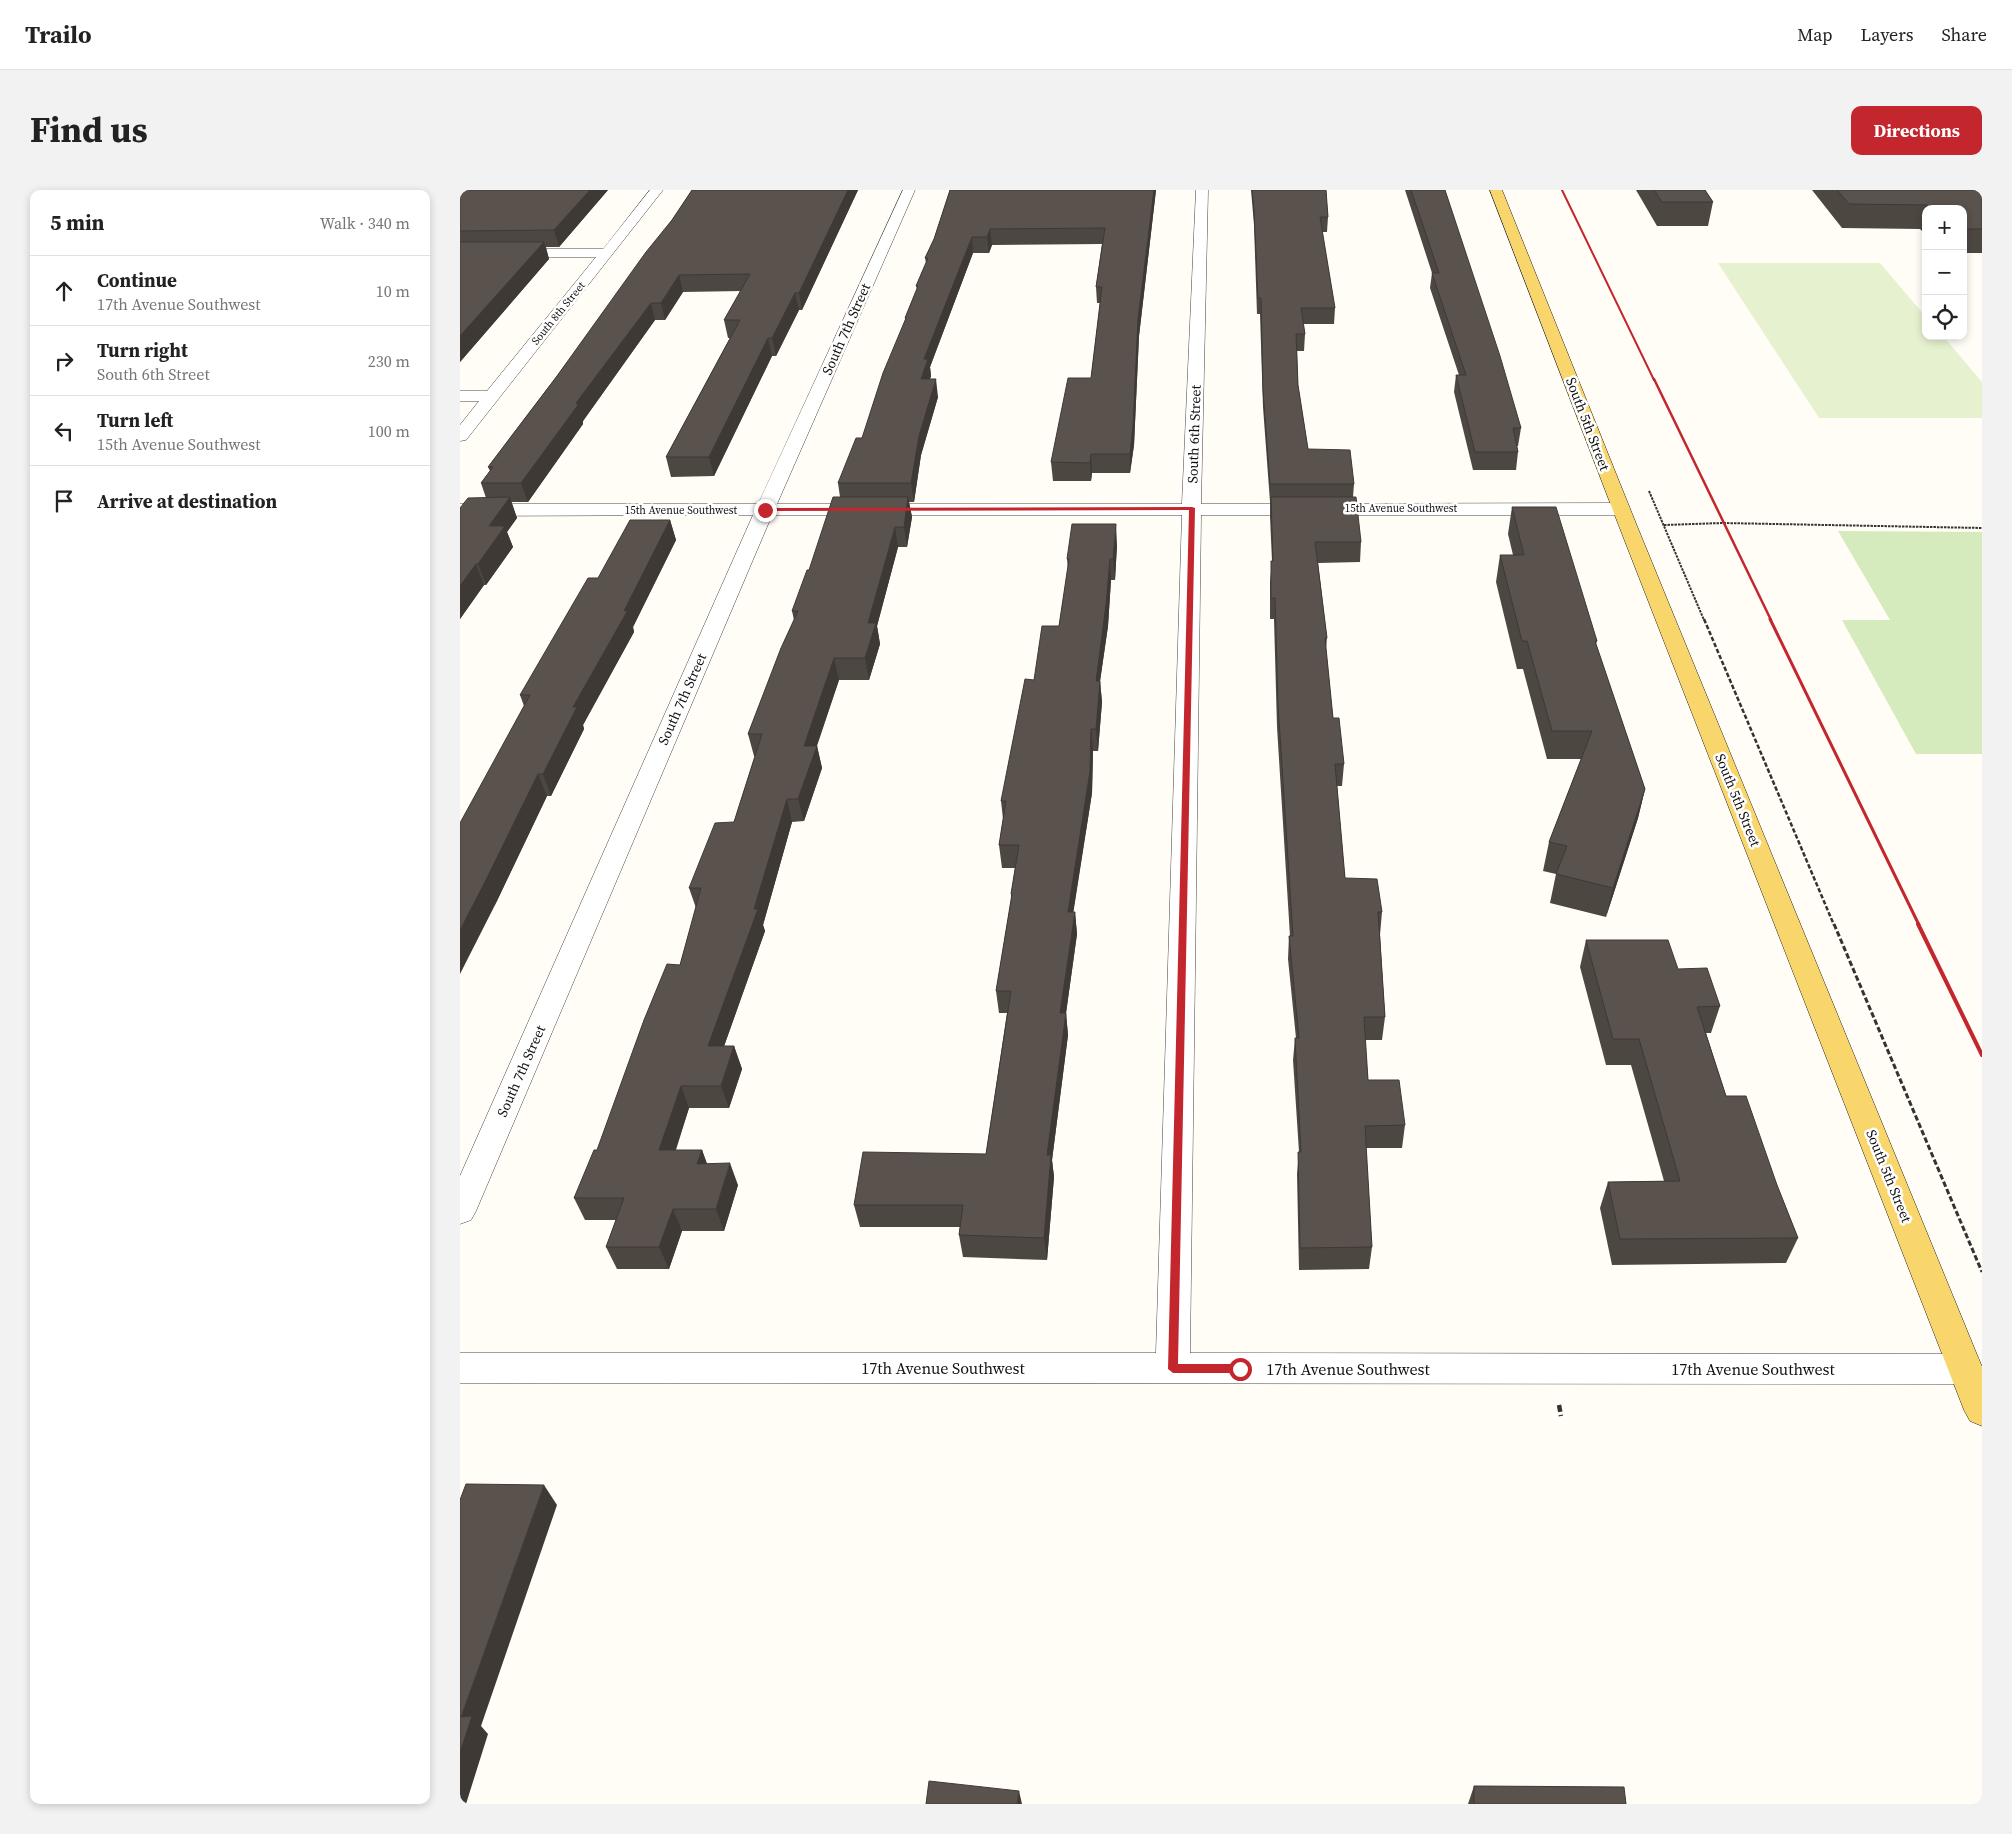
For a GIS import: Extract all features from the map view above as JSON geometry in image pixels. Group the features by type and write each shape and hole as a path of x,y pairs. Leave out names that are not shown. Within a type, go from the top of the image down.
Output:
{"main road":[{"name":"South 5th Street","path":"1496,190 1621,509 1982,1410"}],"street":[{"name":"South 8th Street","path":"460,436 657,190"},
{"name":"South 7th Street","path":"460,1211 765,510 909,190"},
{"name":"South 6th Street","path":"1173,1369 1192,508 1202,190"},
{"path":"460,253 606,253"},
{"path":"460,396 491,396"},
{"name":"15th Avenue Southwest","path":"460,510 1621,509"},
{"name":"17th Avenue Southwest","path":"460,1368 1966,1369"}],"path":[{"path":"1982,528 1723,523 1664,525 1982,1272"}],"green space":[{"path":"1718,263 1880,263 1922,312 1922,340 1946,340 1982,382 1982,418 1819,418"},
{"path":"1838,531 1982,532 1982,754 1916,754 1842,620 1890,620"}],"building":[{"path":"467,190 590,190 554,230 460,231 460,192"},
{"path":"692,190 848,190 799,293 795,293 772,338 768,338 709,457 666,457 740,320 724,320 750,274 679,275 661,303 651,303 576,403 578,405 521,483 481,483 493,467 488,467 557,376 646,252 672,220"},
{"path":"950,190 1154,190 1138,319 1130,454 1091,454 1090,463 1051,462 1068,378 1091,378 1102,287 1096,287 1105,228 990,229 987,237 972,237 924,359 928,359 921,379 936,379 919,436 911,483 838,483 856,438 862,438 883,373 928,258 925,258 934,239"},
{"path":"1252,190 1326,190 1328,217 1320,217 1335,308 1301,308 1305,334 1296,334 1298,385 1308,449 1350,450 1354,484 1270,484 1263,390 1261,298 1258,298"},
{"path":"1411,190 1445,190 1500,356 1521,428 1513,428 1518,452 1475,452 1456,375 1466,375 1432,273 1439,273"},
{"path":"1654,190 1705,190 1713,202 1662,202"},
{"path":"1837,190 1982,190 1982,229 1967,228 1967,205 1849,204"},
{"path":"460,242 544,242 460,336"},
{"path":"510,497 489,526 505,526 460,586 460,508 468,498"},
{"path":"833,497 908,497 904,527 895,527 868,623 876,623 865,658 834,658 804,746 817,746 798,799 787,799 754,909 758,909 708,1046 734,1046 721,1086 681,1086 659,1150 702,1150 697,1164 730,1163 716,1209 673,1209 659,1247 606,1247 624,1198 574,1198 594,1150 597,1150 644,1020 667,964 680,965 701,888 689,888 715,823 734,822 762,734 748,734 781,648 798,611 792,611 807,570 809,570"},
{"path":"1271,497 1356,497 1361,542 1315,542 1327,638 1325,638 1333,718 1339,718 1344,764 1335,764 1345,878 1377,879 1382,912 1378,912 1385,1017 1364,1017 1368,1080 1399,1080 1405,1125 1365,1126 1372,1247 1300,1248 1298,1152 1301,1152 1295,1038 1299,1038 1289,936 1293,936 1278,705 1275,598 1271,598 1271,561 1273,561"},
{"path":"1512,507 1556,507 1597,641 1595,641 1645,789 1613,888 1556,874 1567,846 1549,842 1592,731 1552,731 1527,641 1522,641 1500,555 1524,555"},
{"path":"630,520 670,520 624,611 628,610 573,707 577,707 543,774 538,774 460,930 460,823 530,695 520,695 588,578 598,578"},
{"path":"1072,524 1116,524 1113,559 1110,559 1096,681 1100,681 1096,729 1091,729 1090,771 1068,912 1075,912 1060,1013 1066,1013 1047,1155 1051,1155 1044,1238 959,1235 963,1205 854,1205 863,1152 986,1154 1011,991 996,991 1019,845 999,845 1006,801 1001,801 1025,679 1034,680 1042,626 1059,626"},
{"path":"1586,940 1668,940 1678,969 1707,968 1720,1006 1697,1007 1726,1096 1746,1096 1798,1238 1620,1239 1608,1182 1680,1181 1639,1039 1613,1039"},
{"path":"466,1484 544,1485 461,1717 472,1716 460,1753 460,1500"},
{"path":"929,1781 1019,1791 1017,1804 926,1804"},
{"path":"1474,1786 1624,1787 1626,1804 1474,1804"}],"railway":[{"path":"1562,190 1654,380"},
{"path":"1654,379 1771,620"},
{"path":"1770,619 1919,925"},
{"path":"1918,924 1982,1055"}],"route":[{"path":"765,510 1192,508 1173,1369 1240,1369"}]}
